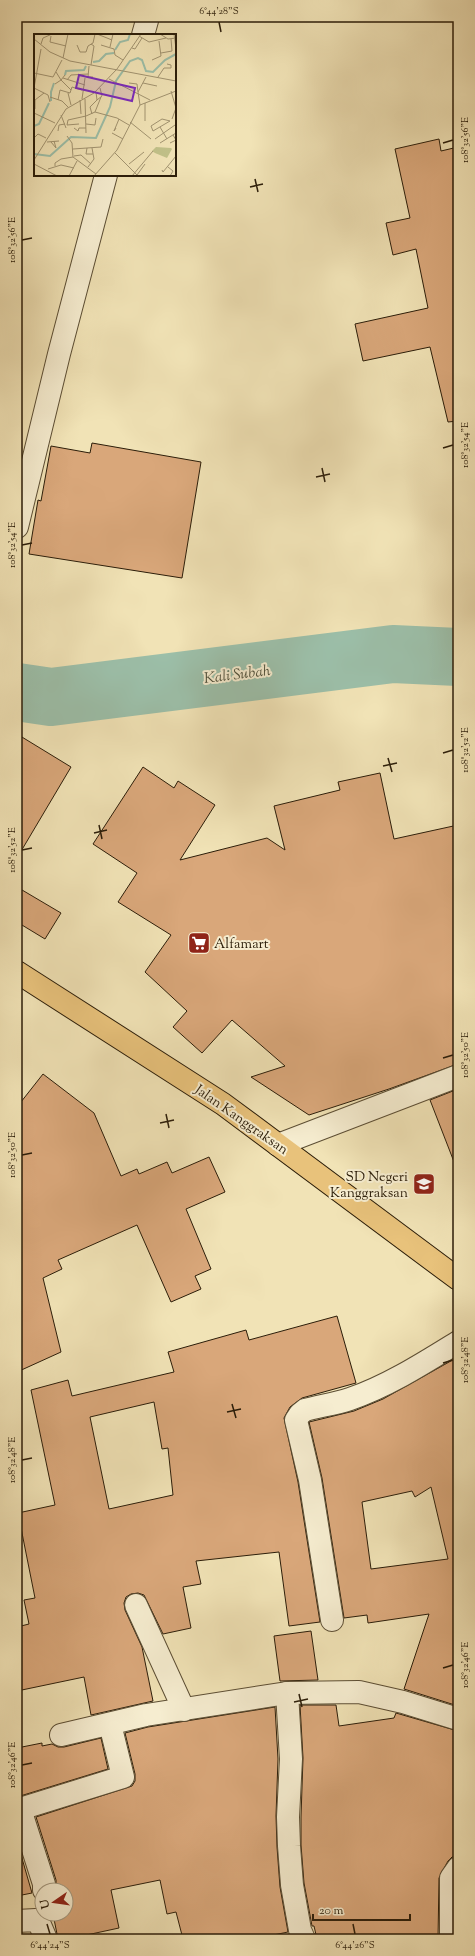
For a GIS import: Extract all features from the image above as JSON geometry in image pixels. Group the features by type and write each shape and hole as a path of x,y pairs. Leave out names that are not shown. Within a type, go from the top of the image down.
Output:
{"highway":[{"name":"Jalan Kanggraksan","path":"17,972 223,1104 456,1275"}],"street":[{"path":"143,34 148,17"},
{"path":"17,527 59,354 106,176"},
{"path":"278,1145 458,1076"},
{"path":"332,1620 310,1480 296,1420 305,1410 350,1399 411,1370 458,1342"},
{"path":"136,1605 184,1710"},
{"path":"61,1734 146,1715 287,1693 359,1692 402,1702 458,1719"},
{"path":"287,1693 291,1759 288,1817 289,1846 292,1885 300,1930 304,1939"},
{"path":"43,1882 20,1809 123,1777 110,1724"},
{"path":"451,1939 451,1878 458,1868"}],"building":[{"path":"439,139 441,151 458,147 458,421 448,422 430,347 363,361 355,324 428,308 416,249 393,255 386,223 410,218 395,149"},
{"path":"92,443 201,462 182,578 29,554 38,500 41,501 51,446 90,453"},
{"path":"17,734 71,767 17,858"},
{"path":"143,767 174,788 178,781 215,805 180,860 267,838 285,850 274,806 340,790 338,782 380,773 394,839 458,825 458,1064 389,1089 309,1115 251,1077 285,1066 232,1020 202,1053 173,1027 187,1011 145,972 171,935 118,902 137,873 93,844"},
{"path":"17,887 61,913 45,939 17,922"},
{"path":"43,1074 94,1113 121,1176 137,1169 139,1174 167,1162 172,1173 209,1157 225,1192 186,1209 211,1269 195,1276 201,1289 171,1302 137,1225 58,1260 62,1269 43,1278 61,1352 17,1372 17,1107"},
{"path":"458,1089 458,1167 456,1167 430,1100"},
{"path":"337,1316 356,1383 302,1398 290,1407 284,1418 298,1482 320,1622 289,1626 279,1552 196,1561 201,1584 183,1587 191,1628 163,1634 144,1595 138,1593 131,1594 126,1597 124,1603 125,1610 142,1647 153,1701 91,1715 84,1677 17,1691 17,1627 29,1624 24,1600 35,1598 18,1513 55,1505 31,1390 68,1380 72,1396 174,1372 168,1352 246,1330 249,1340","holes":["154,1402 162,1449 168,1448 173,1495 109,1509 90,1417"]},
{"path":"458,1357 458,1706 404,1689 429,1614 368,1623 367,1615 344,1618 322,1478 309,1422 354,1411 383,1399","holes":["431,1487 448,1559 371,1569 362,1502 412,1491 415,1497"]},
{"path":"311,1631 318,1680 280,1681 274,1636"},
{"path":"300,1705 336,1705 339,1726 394,1718 396,1713 458,1731 458,1856 452,1857 448,1861 439,1878 438,1939 317,1939 314,1926 312,1926 304,1883 301,1845 303,1758"},
{"path":"275,1707 278,1759 276,1816 277,1847 280,1887 288,1932 254,1939 183,1939 176,1912 167,1914 160,1880 111,1890 119,1928 68,1939 58,1939 55,1922 74,1922 74,1882 56,1882 36,1817 132,1786 135,1781 135,1774 125,1733 148,1727"},
{"path":"101,1738 108,1769 17,1797 17,1748 42,1743 42,1746 52,1744 58,1747 64,1747"},
{"path":"17,1841 32,1893 17,1896"}],"waterway":[{"name":"Kali Subah","path":"17,692 51,697 393,654 458,657"}],"place":[{"name":"Alfamart","path":"199,943"},
{"name":"SD Negeri Kanggraksan","path":"424,1184"}]}
